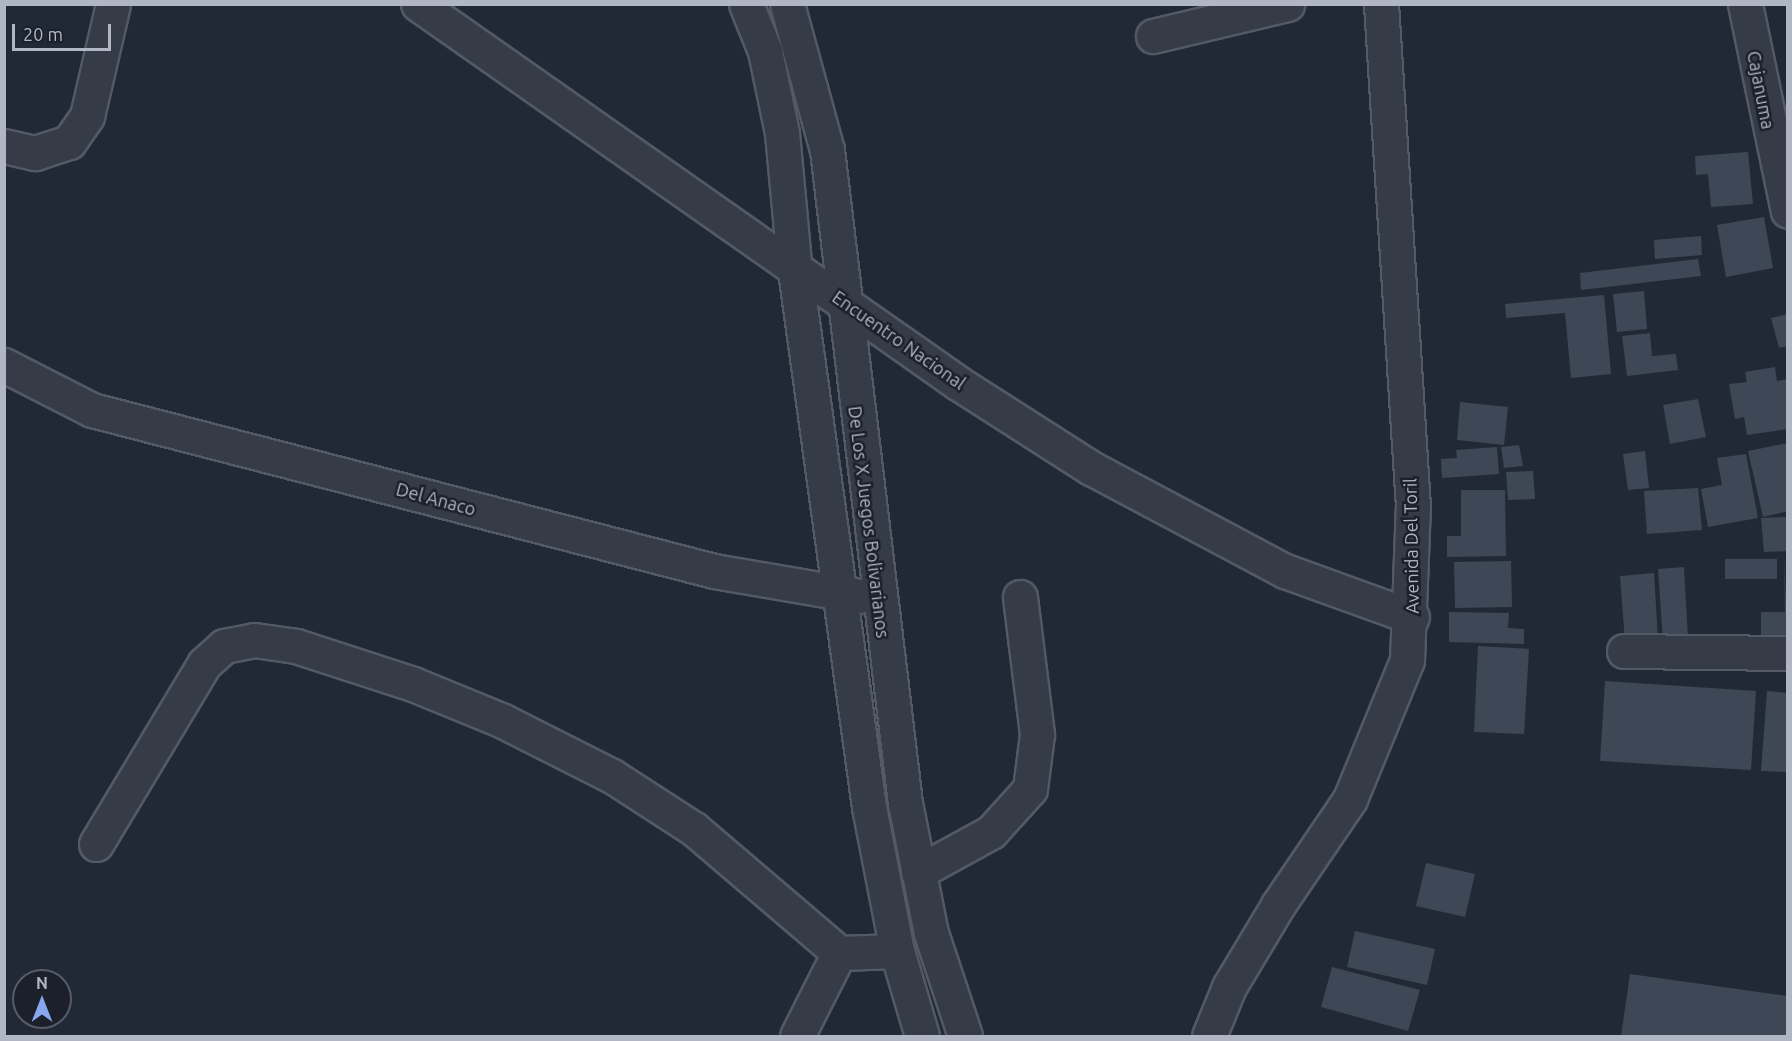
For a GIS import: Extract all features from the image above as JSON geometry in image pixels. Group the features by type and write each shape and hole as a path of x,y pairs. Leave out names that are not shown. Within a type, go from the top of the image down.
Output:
{"street":[{"path":"4,146 35,153 69,142 87,116 113,4"},
{"name":"Encuentro Nacional","path":"418,4 794,263 842,300 1091,468 1285,571 1412,617"},
{"name":"De Los X Juegos Bolivarianos","path":"787,4 827,150 842,300 878,597 918,872 944,983 964,1036"},
{"path":"1153,36 1287,4"},
{"name":"Avenida Del Toril","path":"1209,1036 1229,987 1266,925 1350,799 1407,660 1412,617 1413,507 1381,4"},
{"name":"Cajanuma","path":"1745,4 1774,91 1788,211"},
{"path":"755,13 782,133 794,263 869,807 897,951 922,1036"},
{"name":"Del Anaco","path":"4,365 92,410 714,571 839,595 878,597"},
{"path":"918,872 991,832 1030,789 1037,734 1020,597"},
{"path":"96,844 204,664 224,646 254,640 296,646 413,684 503,721 612,776 693,829 839,953 897,951"},
{"path":"1624,651 1788,653"},
{"path":"797,1036 839,953"}],"building":[{"path":"1748,152 1753,204 1711,207 1708,174 1696,175 1695,156"},
{"path":"1764,217 1773,268 1726,277 1717,225"},
{"path":"1701,236 1702,255 1655,259 1654,240"},
{"path":"1698,259 1701,276 1581,290 1580,273"},
{"path":"1644,291 1647,329 1617,332 1613,294"},
{"path":"1604,295 1611,374 1571,378 1565,313 1506,318 1505,304"},
{"path":"1788,314 1788,346 1779,348 1771,318"},
{"path":"1650,333 1652,356 1676,354 1678,370 1627,376 1622,336"},
{"path":"1775,367 1777,381 1788,379 1788,429 1747,435 1744,417 1735,419 1729,384 1747,382 1745,372"},
{"path":"1698,399 1706,437 1670,444 1663,405"},
{"path":"1460,402 1508,407 1504,445 1457,440"},
{"path":"1788,443 1788,511 1763,517 1748,451"},
{"path":"1519,445 1523,466 1504,468 1501,447"},
{"path":"1497,447 1499,474 1442,478 1441,459 1457,458 1456,450"},
{"path":"1645,451 1649,488 1628,490 1623,454"},
{"path":"1746,454 1758,518 1708,527 1701,489 1722,485 1717,458"},
{"path":"1533,471 1535,499 1508,500 1506,472"},
{"path":"1698,488 1702,530 1647,534 1644,491"},
{"path":"1461,490 1505,490 1506,556 1447,557 1447,536 1461,536"},
{"path":"1788,517 1788,551 1764,552 1761,518"},
{"path":"1725,559 1777,559 1777,579 1725,579"},
{"path":"1784,559 1788,645 1761,645 1761,612 1785,612"},
{"path":"1511,561 1512,607 1455,608 1454,562"},
{"path":"1684,567 1688,639 1663,641 1658,569"},
{"path":"1654,573 1658,639 1625,642 1620,576"},
{"path":"1449,612 1509,613 1508,628 1524,629 1524,644 1449,642"},
{"path":"1478,646 1529,649 1524,734 1474,732"},
{"path":"1605,681 1756,691 1751,770 1600,761"},
{"path":"1767,691 1788,693 1788,772 1761,771"},
{"path":"1426,863 1475,874 1465,917 1416,906"},
{"path":"1355,931 1435,949 1427,985 1347,967"},
{"path":"1332,967 1420,990 1408,1031 1321,1007"},
{"path":"1630,974 1788,996 1788,1036 1621,1036"}]}
